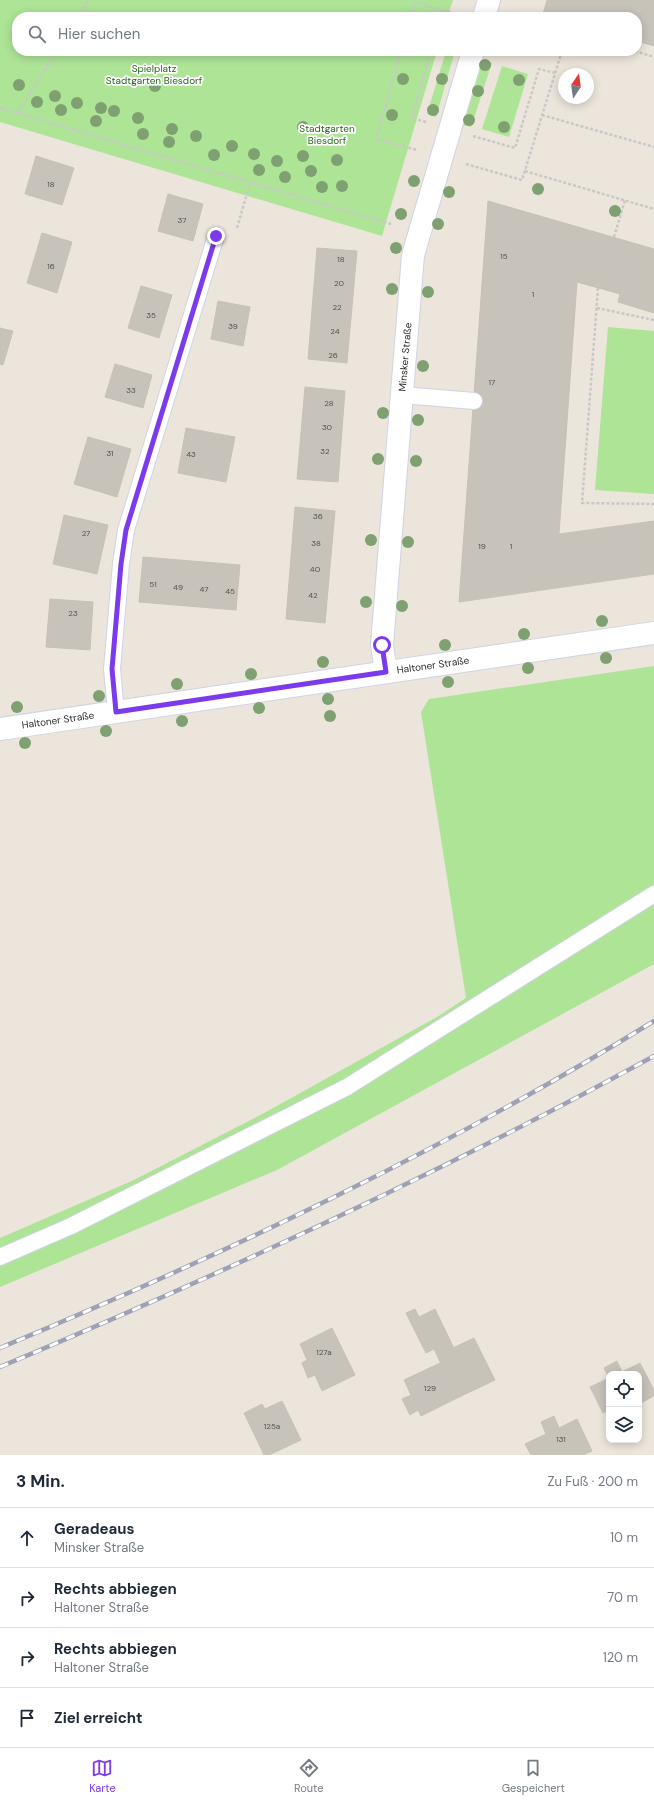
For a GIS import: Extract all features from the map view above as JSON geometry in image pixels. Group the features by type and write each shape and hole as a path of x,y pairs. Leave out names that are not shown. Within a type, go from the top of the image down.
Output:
{"street":[{"path":"485,12 489,0"},
{"name":"Minsker Straße","path":"386,672 382,645 413,255 441,157 472,56"},
{"name":"Haltoner Straße","path":"0,729 654,633"}],"lane":[{"path":"116,712 112,669 121,564 126,530 216,236"},
{"path":"402,395 474,401"},
{"path":"0,1256 71,1226 347,1087 654,894"}],"path":[{"path":"81,12 88,0"},
{"path":"412,12 415,2 450,12"},
{"path":"642,53 654,57"},
{"path":"18,113 53,56"},
{"path":"400,56 376,139 407,147"},
{"path":"430,56 412,118 450,129"},
{"path":"441,157 522,180 560,56"},
{"path":"474,136 515,148 539,69 555,73"},
{"path":"0,108 391,224"},
{"path":"542,115 654,147"},
{"path":"525,171 654,208"},
{"path":"216,236 237,229 250,182"},
{"path":"614,237 625,200"},
{"path":"598,288 582,503 654,504"},
{"path":"597,308 654,320"}],"green space":[{"name":"Stadtgarten Biesdorf","path":"0,0 453,0 449,12 12,12 12,56 436,56 382,236 0,122"},
{"path":"444,56 454,56 436,117 427,114"},
{"path":"483,60 492,63 471,127 463,125"},
{"path":"502,66 528,74 509,137 482,129"},
{"path":"608,327 654,331 654,494 595,490"},
{"path":"654,666 654,964 277,1170 0,1287 0,1238 134,1180 266,1112 437,1017 466,998 421,712 429,699"}],"building":[{"path":"547,0 654,0 654,46 642,42 642,12 544,12"},
{"path":"36,156 74,168 62,205 25,194"},
{"path":"168,194 203,204 193,241 158,231"},
{"path":"488,201 654,249 654,313 618,302 620,294 577,282 559,534 654,521 654,574 459,602"},
{"path":"42,233 72,242 57,293 27,283"},
{"path":"317,248 357,251 347,363 308,359"},
{"path":"141,286 172,295 159,338 128,328"},
{"path":"218,301 250,307 243,346 211,339"},
{"path":"0,328 13,331 3,365 0,364"},
{"path":"115,364 152,375 143,408 105,397"},
{"path":"305,387 345,391 338,482 297,479"},
{"path":"186,428 235,437 226,482 178,473"},
{"path":"88,437 131,449 117,497 74,484"},
{"path":"295,507 335,511 325,623 286,619"},
{"path":"64,515 108,525 97,574 53,564"},
{"path":"143,557 240,565 236,610 139,602"},
{"path":"50,599 93,602 90,650 46,647"},
{"path":"415,1309 419,1317 435,1309 474,1390 457,1398 434,1349 426,1353 406,1313"},
{"path":"332,1328 355,1375 322,1391 315,1375 308,1378 302,1363 307,1360 300,1344"},
{"path":"474,1338 495,1380 474,1390 453,1348"},
{"path":"617,1361 622,1371 606,1372 604,1368"},
{"path":"440,1363 457,1398 421,1416 418,1410 410,1415 402,1399 411,1395 404,1380"},
{"path":"640,1363 654,1390 654,1396 642,1402 642,1371 624,1371"},
{"path":"606,1379 606,1412 603,1413 590,1387"},
{"path":"282,1401 301,1440 269,1455 264,1455 244,1413 262,1404 265,1409"},
{"path":"554,1416 559,1428 577,1419 592,1451 583,1455 531,1455 525,1444 546,1434 541,1422"}],"railway":[{"path":"0,1348 168,1275 334,1197 496,1113 576,1068 654,1021"},
{"path":"0,1367 83,1332 331,1220 494,1140 654,1056"}],"route":[{"path":"216,236 126,530 121,564 112,669 116,712 386,672 382,645"}],"park label":[{"name":"Spielplatz Stadtgarten Biesdorf","path":"154,74"}]}
